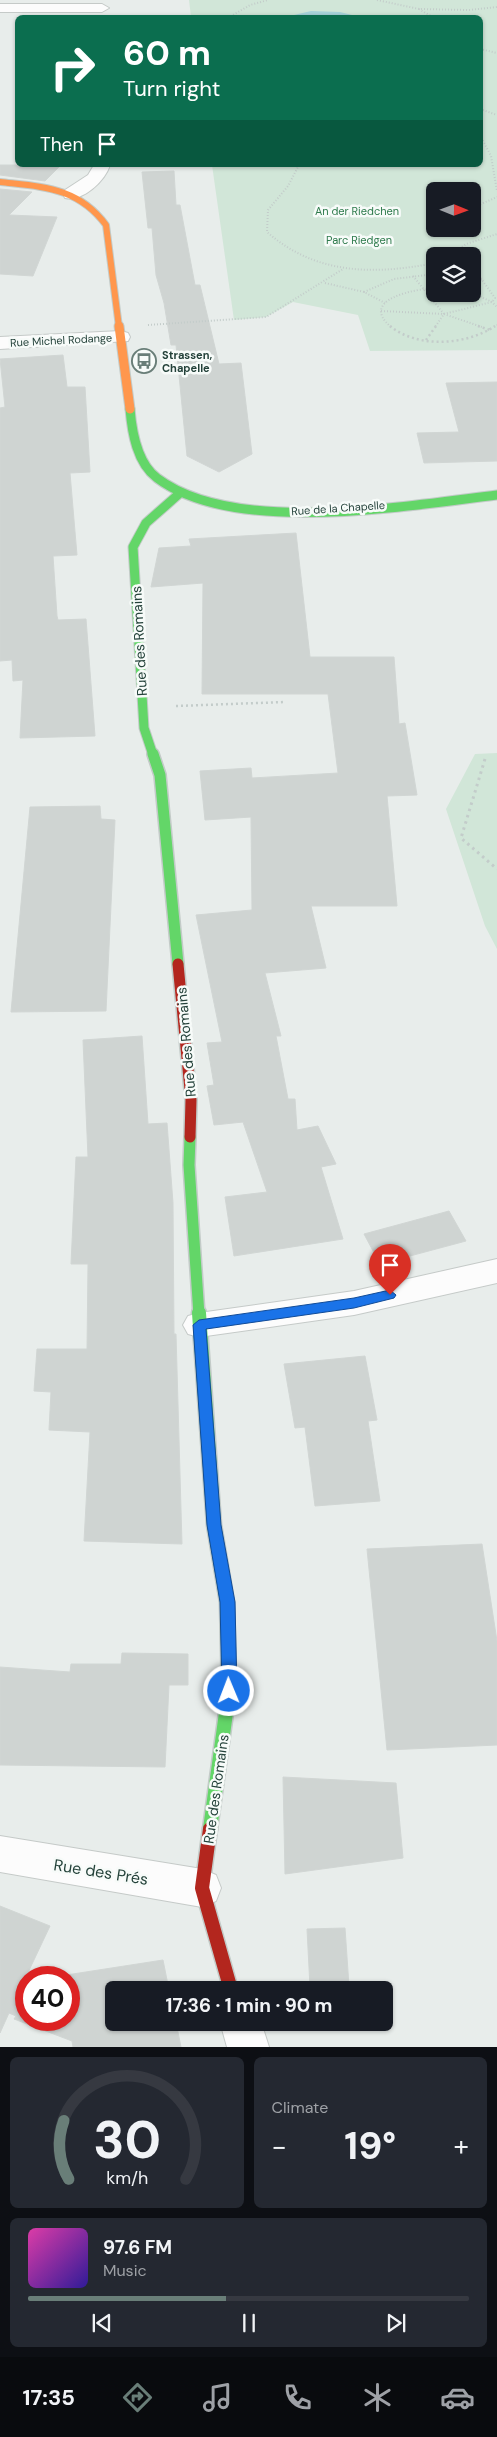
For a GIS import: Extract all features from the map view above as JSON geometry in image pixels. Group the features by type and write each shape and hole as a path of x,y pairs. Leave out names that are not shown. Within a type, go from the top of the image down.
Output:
{"street":[{"path":"0,8 102,8"},
{"path":"70,194 94,178 102,167"},
{"path":"0,182 70,194 87,202 99,213 106,226 133,437 144,464 158,479 180,493"},
{"name":"Rue Michel Rodange","path":"0,343 121,332"},
{"name":"Rue de la Chapelle","path":"180,493 223,506 249,510 286,511 497,495"},
{"name":"Rue des Romains","path":"180,493 150,516 134,538 133,547 144,728 160,775 192,1100 189,1165 199,1325 214,1525 227,1602 229,1691 202,1888 228,1981"},
{"path":"199,1325 354,1303 497,1271"},
{"name":"Rue des Prés","path":"0,1854 202,1888"},
{"path":"243,2031 248,2047"}],"path":[{"path":"233,15 250,5 268,0"},
{"path":"377,0 419,9 469,10 497,7"},
{"path":"419,9 429,15"},
{"path":"483,50 497,53"},
{"path":"483,110 497,115"},
{"path":"483,141 491,156 497,191"},
{"path":"298,167 288,186 268,210 267,232 275,241 289,250 343,269 382,272 426,265"},
{"path":"481,204 497,197"},
{"path":"463,247 479,238 497,234"},
{"path":"121,332 266,318 343,269"},
{"path":"364,292 385,282 426,275"},
{"path":"413,276 444,314"},
{"path":"426,340 444,314 492,302 495,298 481,276"},
{"path":"481,279 485,280"},
{"path":"324,282 364,292 385,303"},
{"path":"426,288 394,296 385,303 381,311 384,320 393,329 426,340 463,340 491,330 497,325"},
{"path":"481,297 492,302 497,307"},
{"path":"381,311 444,314 491,330"},
{"path":"142,707 285,702"},
{"path":"486,759 461,838 497,869"}],"green space":[{"name":"Parc Riedgen","path":"189,0 497,0 497,350 370,351 358,315 293,302 266,317 234,320 212,167 483,167 483,15 191,15"},
{"path":"497,753 497,949 485,926 446,809 475,754"}],"water":[{"path":"311,11 340,12 352,15 294,15"}],"building":[{"path":"0,165 59,167 45,181 0,175"},
{"path":"174,171 176,205 180,205 195,285 200,285 219,364 241,363 252,454 219,472 187,456 176,345 171,345 164,303 156,275 152,228 148,228 142,172"},
{"path":"0,189 32,192 9,215 57,217 33,276 0,274"},
{"path":"63,355 67,387 85,387 90,472 70,473 77,555 53,556 57,616 58,620 86,619 95,736 20,738 23,680 13,681 12,660 0,661 0,408 5,407 0,359"},
{"path":"497,382 497,461 424,463 417,433 459,432 446,383"},
{"path":"296,533 310,657 394,657 399,724 405,723 417,795 387,796 397,906 311,906 326,968 265,973 281,1036 276,1036 288,1099 295,1099 297,1130 318,1126 336,1164 321,1167 343,1239 234,1256 225,1197 267,1192 243,1122 214,1125 207,1086 214,1085 207,1043 222,1042 196,915 252,910 251,817 205,820 200,771 251,768 252,778 338,773 328,694 202,694 203,583 151,587 159,548 191,546 189,539"},
{"path":"100,806 101,819 115,820 106,1011 11,1012 30,807"},
{"path":"142,1036 148,1124 167,1123 173,1203 174,1334 176,1334 182,1544 84,1541 90,1432 49,1430 51,1392 34,1391 37,1349 87,1349 88,1264 71,1264 76,1157 88,1157 83,1040"},
{"path":"449,1211 466,1241 380,1264 364,1234"},
{"path":"365,1356 377,1420 368,1421 380,1501 315,1506 305,1427 295,1428 284,1364"},
{"path":"482,1544 497,1641 497,1745 387,1750 367,1549"},
{"path":"122,1653 188,1654 188,1685 169,1685 165,1767 0,1765 0,1667 70,1672 71,1664 121,1664"},
{"path":"283,1777 396,1783 403,1858 285,1874"},
{"path":"0,1906 50,1926 31,1966 15,1966 15,2016 9,2013 0,2033"},
{"path":"345,1928 349,1981 310,1981 307,1929"},
{"path":"163,1960 167,1981 105,1981 105,2031 178,2031 181,2047 73,2047 72,2041 46,2031 80,2031 80,1973"}],"traffic: fast":[{"path":"130,409 134,437 140,455 150,471 157,478 188,495 227,506 272,511 321,511 370,509 497,495"},
{"path":"178,964 160,775 144,728 133,547 140,530 152,516 180,493"},
{"path":"190,1137 189,1165 214,1525 227,1602 229,1691 210,1829"}],"traffic: slow":[{"path":"0,182 45,188 73,196 97,212 106,225 130,409"}],"traffic: jam":[{"path":"178,964 191,1100 190,1137"},
{"path":"210,1829 202,1888 228,1981"}],"place":[{"name":"Strassen, Chapelle","path":"144,361"}],"route":[{"path":"229,1691 227,1602 214,1525 199,1325 354,1303 390,1295"}],"park label":[{"name":"An der Riedchen","path":"357,211"}]}
